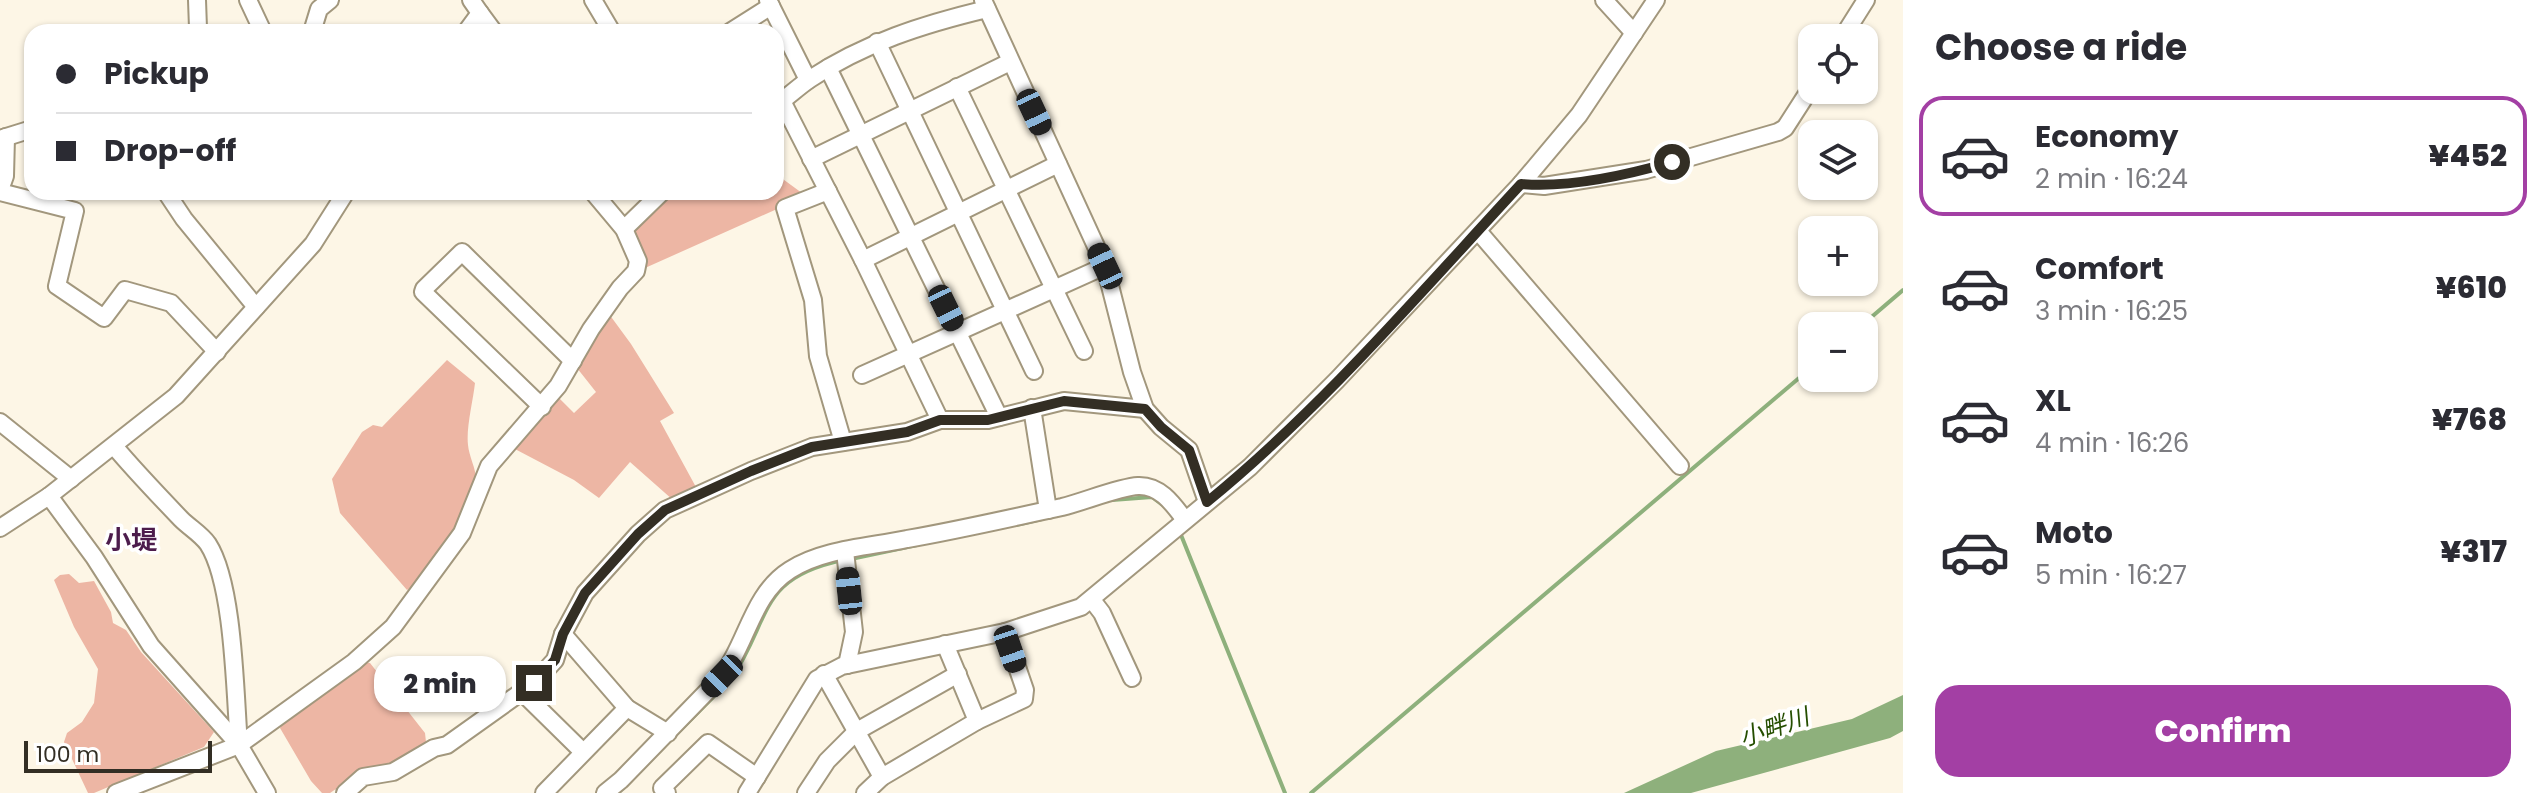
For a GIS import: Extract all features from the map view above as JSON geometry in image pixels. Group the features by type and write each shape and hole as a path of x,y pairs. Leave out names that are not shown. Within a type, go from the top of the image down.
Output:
{"street":[{"path":"197,0 198,24"},
{"path":"248,0 259,24"},
{"path":"593,0 607,24"},
{"path":"1604,0 1634,33"},
{"path":"747,793 809,690 824,674 847,665 1005,632 1068,613 1092,600 1250,467 1521,184 1579,115 1656,0"},
{"path":"1851,24 1866,0"},
{"path":"314,24 321,3"},
{"path":"741,24 770,3 780,24"},
{"path":"784,99 808,80 877,42 985,4 1105,266 1127,354 1145,409 1189,450 1207,502"},
{"path":"476,6 488,24"},
{"path":"784,31 808,80"},
{"path":"877,42 1034,371"},
{"path":"811,159 1010,62"},
{"path":"828,68 999,417"},
{"path":"957,87 1084,351"},
{"path":"1521,184 1544,186 1646,170 1778,132 1785,128 1800,104"},
{"path":"784,112 863,260 940,420"},
{"path":"24,131 3,138 5,176 0,191 24,197"},
{"path":"863,260 1058,164"},
{"path":"828,191 785,208 813,300 818,356 843,442"},
{"path":"34,200 75,211 57,286 104,318 125,290 171,303 217,352"},
{"path":"171,200 256,307"},
{"path":"0,528 49,496 176,396 313,244 341,200"},
{"path":"116,793 239,745 354,662 393,627 462,533 489,466 542,407 607,306 636,271 638,261 624,229 600,200"},
{"path":"624,229 654,200"},
{"path":"1478,231 1680,466"},
{"path":"542,407 423,292 424,289 462,252 573,361"},
{"path":"862,375 1105,266"},
{"path":"345,793 363,777 393,772 434,748 447,745 522,692 555,660 563,634 585,593 638,534 665,510 800,451 907,432 940,420 988,420 1064,401 1145,409"},
{"path":"1032,408 1048,510"},
{"path":"0,422 71,479"},
{"path":"114,446 185,523 202,537 214,554 228,623 239,745"},
{"path":"605,793 668,733 729,668 758,604 790,569 818,557 846,557 1138,486 1157,489 1185,520"},
{"path":"49,496 94,557 151,646 239,745 267,793"},
{"path":"846,557 854,632 847,665"},
{"path":"1092,600 1102,613 1132,678"},
{"path":"865,793 882,777 977,721 1020,702 1026,695 1005,632"},
{"path":"563,634 627,708 668,733"},
{"path":"945,644 977,721"},
{"path":"824,674 882,777"},
{"path":"806,793 827,761 857,731 958,674"},
{"path":"522,692 583,752"},
{"path":"544,793 627,708"},
{"path":"667,793 662,788 708,743 757,777"}],"shaded area":[{"path":"784,180 806,196 645,268 633,232 666,200 784,200"},
{"path":"609,314 674,413 660,421 697,489 673,500 630,462 599,498 574,480 513,448 559,398 574,413 596,392 577,368"},
{"path":"447,360 475,383 468,438 476,482 468,507 449,541 416,584 407,590 340,513 332,479 362,432 373,425 382,427"},
{"path":"69,574 79,583 94,581 111,612 113,623 126,630 141,652 214,732 204,747 94,793 88,793 64,742 67,733 82,722 94,703 98,669 74,627 54,580 60,575"},
{"path":"363,662 370,663 425,733 426,742 422,748 392,766 361,772 330,793 322,793 311,781 280,728 284,720"},
{"path":"1903,695 1903,731 1890,738 1691,793 1624,793 1716,751 1852,719"}],"waterway":[{"path":"1877,312 1903,290"},
{"path":"1311,793 1798,379"},
{"path":"1112,500 1152,497 1168,509"},
{"path":"1016,525 1042,519"},
{"path":"1179,530 1285,793"},
{"path":"851,559 917,545"},
{"path":"618,793 731,679 770,603 781,589 815,568 843,560"}],"district":[{"name":"小堤","path":"131,540"}],"route":[{"path":"534,683 555,660 563,634 585,593 638,534 665,510 812,447 907,432 940,420 988,420 1064,401 1145,409 1189,450 1207,502 1250,467 1337,380 1521,184 1544,186 1646,170 1672,162"}],"water label":[{"name":"小畔川","path":"1774,727"}]}
